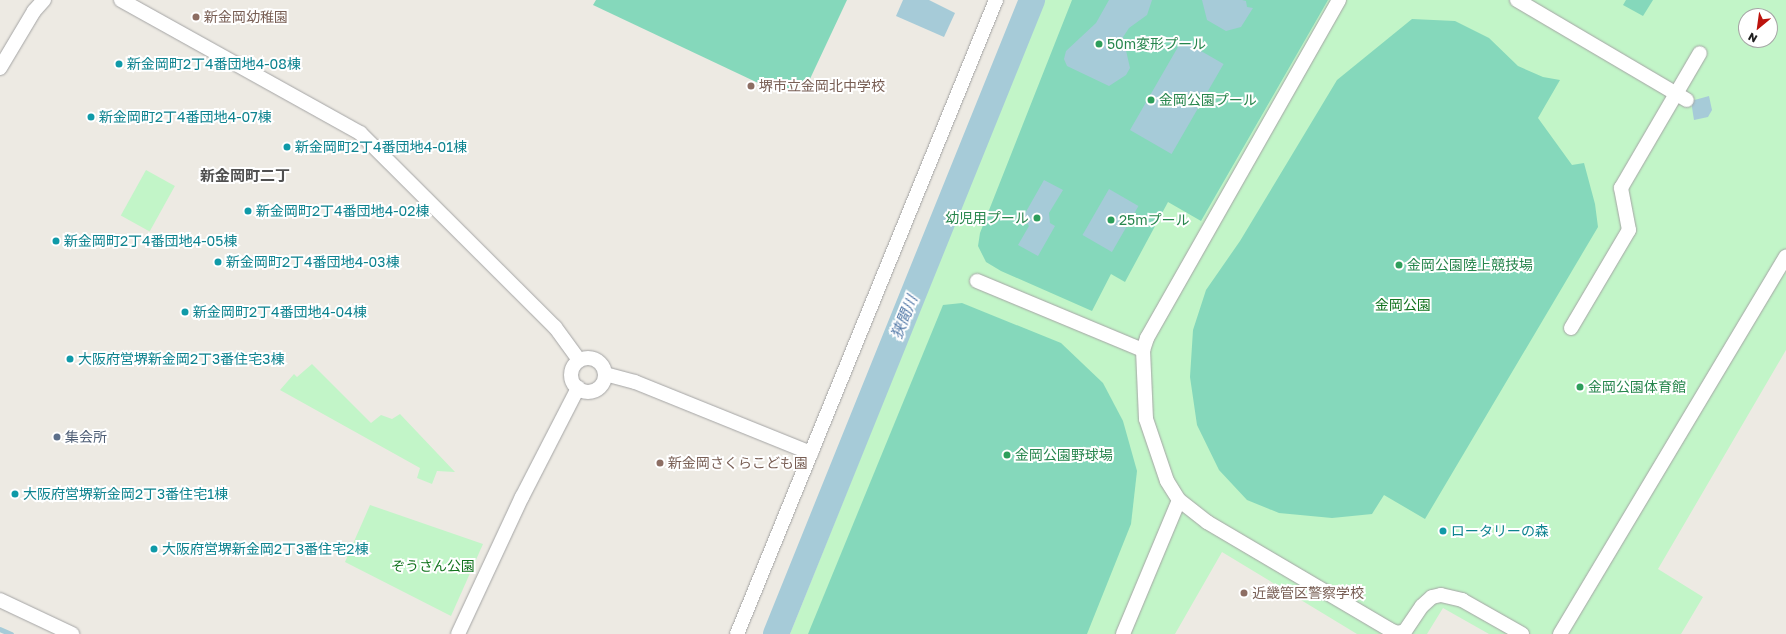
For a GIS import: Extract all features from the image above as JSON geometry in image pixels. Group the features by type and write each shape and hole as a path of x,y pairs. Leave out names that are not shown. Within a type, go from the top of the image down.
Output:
{"street":[{"path":"0,68 34,11 44,0"},
{"path":"121,0 360,133 555,327 579,360"},
{"path":"737,634 996,0"},
{"path":"1339,0 1147,338 1143,350 1146,419 1167,481 1179,500 1207,522 1390,630 1398,633 1405,631 1422,606 1432,597 1441,595 1462,600 1522,634"},
{"path":"1518,0 1682,97"},
{"path":"1571,328 1629,230 1621,188 1682,97 1700,53"},
{"path":"1560,634 1786,257"},
{"path":"977,281 1143,350"},
{"path":"579,360 596,360 604,368 605,374 602,384 593,391 578,388 570,374 579,360"},
{"path":"605,374 642,385 811,453"},
{"path":"458,634 522,497 578,388"},
{"path":"1123,634 1179,500"},
{"path":"0,600 72,634"}],"green space":[{"path":"596,0 847,0 809,81 777,92 593,5"},
{"name":"金岡公園","path":"1044,0 1786,0 1786,350 1658,569 1703,597 1681,634 1489,634 1443,608 1427,634 1357,634 1222,552 1175,634 790,634"},
{"name":"金岡公園プール","path":"1072,0 1328,0 1201,221 1168,202 1125,282 1111,274 1092,311 1001,271 986,262 978,246 980,233"},
{"path":"1626,0 1653,0 1643,16 1623,5"},
{"name":"金岡公園陸上競技場","path":"1412,19 1455,21 1489,38 1518,66 1543,77 1560,80 1538,118 1572,165 1584,163 1595,204 1598,227 1425,519 1384,495 1372,514 1332,518 1279,513 1247,500 1219,470 1197,425 1190,377 1193,330 1206,290 1240,241 1337,80"},
{"path":"146,170 175,186 150,231 121,215"},
{"name":"金岡公園野球場","path":"962,303 1061,343 1103,383 1123,421 1137,471 1131,524 1087,634 808,634 943,305"},
{"path":"312,364 371,423 381,415 392,419 400,414 455,472 437,471 432,484 417,478 420,468 280,390 294,374 297,377"},
{"name":"ぞうさん公園","path":"370,505 483,544 451,616 345,562"}],"water":[{"path":"903,0 929,0 955,13 944,37 896,16"},
{"name":"50m変形プール","path":"1109,0 1152,0 1147,15 1129,28 1123,37 1130,68 1126,75 1109,86 1067,66 1064,59 1066,51 1096,23"},
{"path":"1202,0 1242,0 1246,1 1247,7 1253,8 1241,27 1226,31 1207,20"},
{"path":"1182,40 1224,64 1172,154 1130,130"},
{"path":"1709,96 1712,110 1708,117 1694,120 1691,101"},
{"name":"幼児用プール","path":"1044,180 1063,190 1049,213 1050,223 1055,226 1038,256 1018,245 1029,226 1023,217"},
{"name":"25mプール","path":"1109,189 1138,206 1112,252 1082,235"}],"waterway":[{"name":"狭間川","path":"776,634 1032,0"},
{"path":"0,629 11,634"}],"place":[{"name":"新金岡幼稚園","path":"196,17"},
{"name":"50m変形プール","path":"1099,44"},
{"name":"新金岡町2丁4番団地4-08棟","path":"119,64"},
{"name":"堺市立金岡北中学校","path":"751,86"},
{"name":"金岡公園プール","path":"1151,100"},
{"name":"新金岡町2丁4番団地4-07棟","path":"91,117"},
{"name":"新金岡町2丁4番団地4-01棟","path":"287,147"},
{"name":"新金岡町2丁4番団地4-02棟","path":"248,211"},
{"name":"幼児用プール","path":"1037,218"},
{"name":"25mプール","path":"1111,220"},
{"name":"新金岡町2丁4番団地4-05棟","path":"56,241"},
{"name":"新金岡町2丁4番団地4-03棟","path":"218,262"},
{"name":"金岡公園陸上競技場","path":"1399,265"},
{"name":"新金岡町2丁4番団地4-04棟","path":"185,312"},
{"name":"大阪府営堺新金岡2丁3番住宅3棟","path":"70,359"},
{"name":"金岡公園体育館","path":"1580,387"},
{"name":"集会所","path":"57,437"},
{"name":"金岡公園野球場","path":"1007,455"},
{"name":"新金岡さくらこども園","path":"660,463"},
{"name":"大阪府営堺新金岡2丁3番住宅1棟","path":"15,494"},
{"name":"ロータリーの森","path":"1443,531"},
{"name":"大阪府営堺新金岡2丁3番住宅2棟","path":"154,549"},
{"name":"近畿管区警察学校","path":"1244,593"}],"district":[{"name":"新金岡町二丁","path":"245,176"}]}
